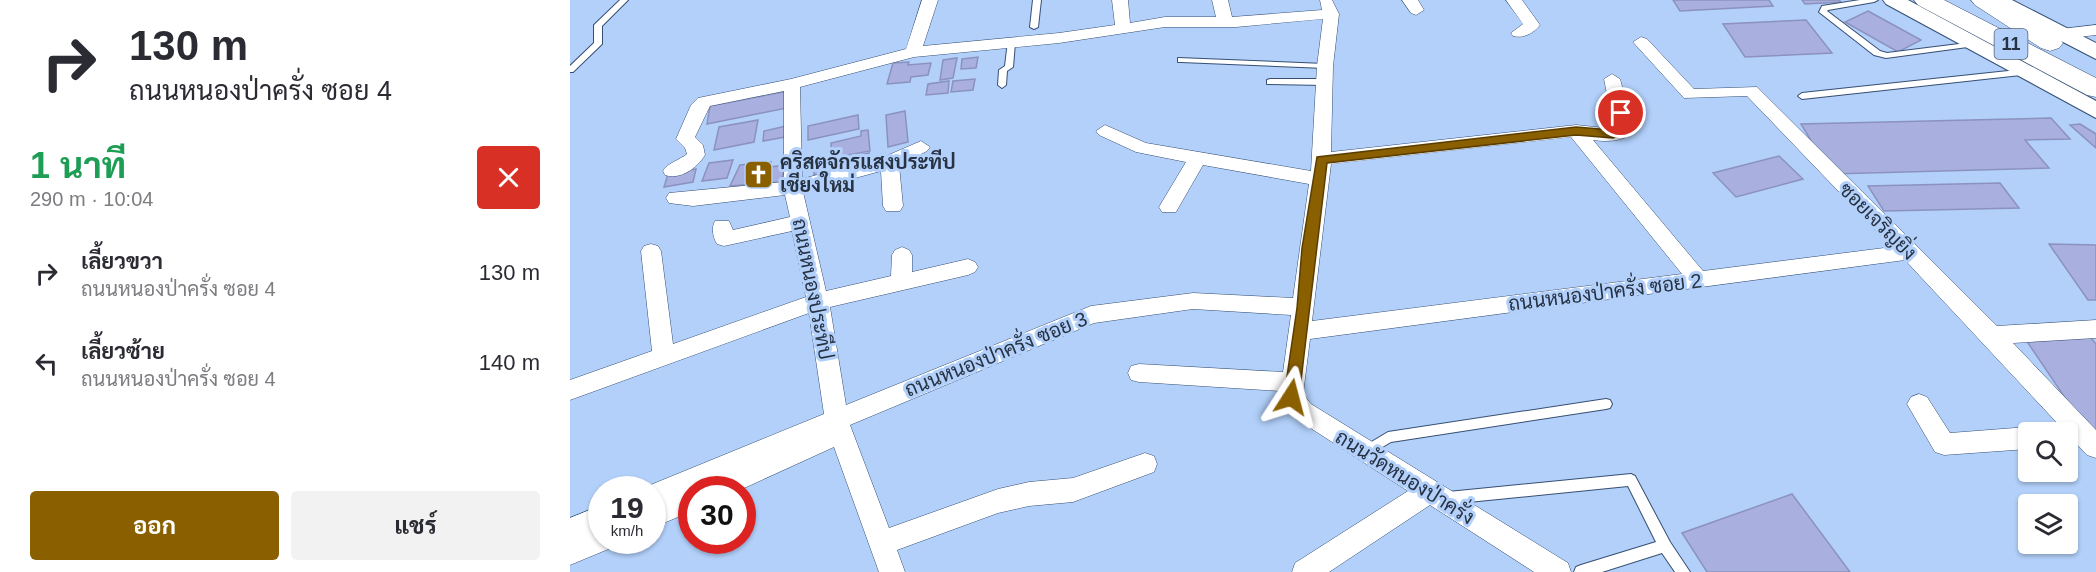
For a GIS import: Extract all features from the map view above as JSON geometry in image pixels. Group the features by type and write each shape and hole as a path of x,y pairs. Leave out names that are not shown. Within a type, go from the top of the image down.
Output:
{"highway":[{"name":"11","path":"1926,0 2063,71 2095,71"},
{"name":"11","path":"1956,0 2095,71"},
{"path":"1999,1 2095,71"},
{"path":"1897,2 2063,71"}],"main road":[{"path":"1999,1 2061,34 2095,71"},
{"path":"1897,2 2096,111"}],"street":[{"path":"913,52 930,0"},
{"path":"1119,0 1123,28"},
{"path":"1220,0 1226,22"},
{"path":"1514,0 1532,25 1519,33"},
{"path":"672,171 685,166 696,155 694,145 685,139 702,103 792,84 913,52 1011,43 1188,20 1226,22 1329,18"},
{"name":"ถนนวัดหนองป่าครั่ง","path":"1329,18 1320,169 1308,248 1304,308 1291,397 1303,411 1434,496 1558,572"},
{"path":"2061,34 2096,30"},
{"name":"ซอยเจริญยิ่ง","path":"1641,42 1690,94 1751,92 1992,335 2082,439"},
{"path":"1105,131 1142,148 1198,157 1320,169 1576,131 1608,135 1625,130 1612,79"},
{"name":"ถนนหนองประทีป","path":"792,84 793,188 818,301 839,426 892,572"},
{"path":"1576,131 1699,280"},
{"path":"676,198 693,199 793,188 890,162 921,147"},
{"path":"1169,207 1198,157"},
{"path":"890,162 893,206"},
{"path":"722,226 724,239 799,222"},
{"path":"651,251 663,354"},
{"name":"ถนนหนองป่าครั่ง ซอย 2","path":"1301,331 1909,252"},
{"path":"901,281 902,255"},
{"path":"570,390 663,354 818,301 968,267"},
{"name":"ถนนหนองป่าครั่ง ซอย 3","path":"839,426 1091,315 1193,301 1304,308"},
{"path":"1992,335 2096,329"},
{"path":"1139,373 1293,382"},
{"path":"1919,404 1944,444 2018,439"},
{"path":"740,476 839,426"},
{"path":"666,491 839,426"},
{"path":"881,543 998,501 1029,494 1073,490 1145,465"},
{"path":"1305,572 1434,496"},
{"path":"570,531 588,523"},
{"path":"570,552 588,545"}],"lane":[{"path":"570,70 597,44 598,25 624,0"},
{"path":"1034,27 1037,0"},
{"path":"1874,0 1826,8 1823,12 1877,53 1886,56 1975,44"},
{"path":"1002,85 1003,70 1009,67 1011,43"},
{"path":"1181,60 1325,74"},
{"path":"1802,96 2027,72"},
{"path":"1270,82 1325,74"},
{"path":"1366,452 1388,437 1606,404"},
{"path":"1434,496 1630,480 1665,546 1683,572"},
{"path":"1581,572 1665,546"}],"building":[{"path":"1673,0 1769,0 1773,6 1680,11"},
{"path":"1802,0 1839,0 1841,2 1805,4"},
{"path":"1868,11 1921,40 1898,52 1845,22"},
{"path":"1806,20 1832,53 1745,57 1723,24"},
{"path":"978,57 976,68 961,69 962,59"},
{"path":"957,58 953,78 940,80 943,60"},
{"path":"909,62 908,65 931,63 928,75 911,77 910,82 887,84 893,63"},
{"path":"975,79 973,90 951,92 953,81"},
{"path":"949,81 948,93 926,95 928,84"},
{"path":"788,91 787,108 707,124 710,106"},
{"path":"905,111 908,142 888,147 886,115"},
{"path":"858,115 859,129 808,140 808,126"},
{"path":"2051,118 2070,139 2025,140 2049,168 1831,174 1801,124"},
{"path":"758,120 754,142 714,150 719,127"},
{"path":"2080,124 2096,134 2096,148 2070,125"},
{"path":"786,126 785,137 763,141 764,131"},
{"path":"868,130 870,151 832,158 831,143 861,136 861,131"},
{"path":"869,153 870,162 848,167 847,158"},
{"path":"1779,156 1803,179 1736,197 1713,173"},
{"path":"733,160 727,178 702,181 709,163"},
{"path":"837,160 837,170 814,175 814,166"},
{"name":"คริสตจักรแสงประทีป เชียงใหม่","path":"771,162 769,167 787,165 780,182 730,186 740,165"},
{"path":"696,169 693,182 664,187 668,174"},
{"path":"2000,183 2019,208 1884,211 1868,186"},
{"path":"2049,244 2096,245 2096,300 2088,300"},
{"path":"2091,338 2096,344 2096,439 2093,439 2026,340"},
{"path":"1792,494 1850,572 1707,572 1682,533"}],"place":[{"name":"คริสตจักรแสงประทีป เชียงใหม่","path":"759,174"}],"route":[{"path":"1291,397 1304,308 1308,248 1322,159 1576,131 1608,135 1622,133 1625,130 1621,113"}]}
